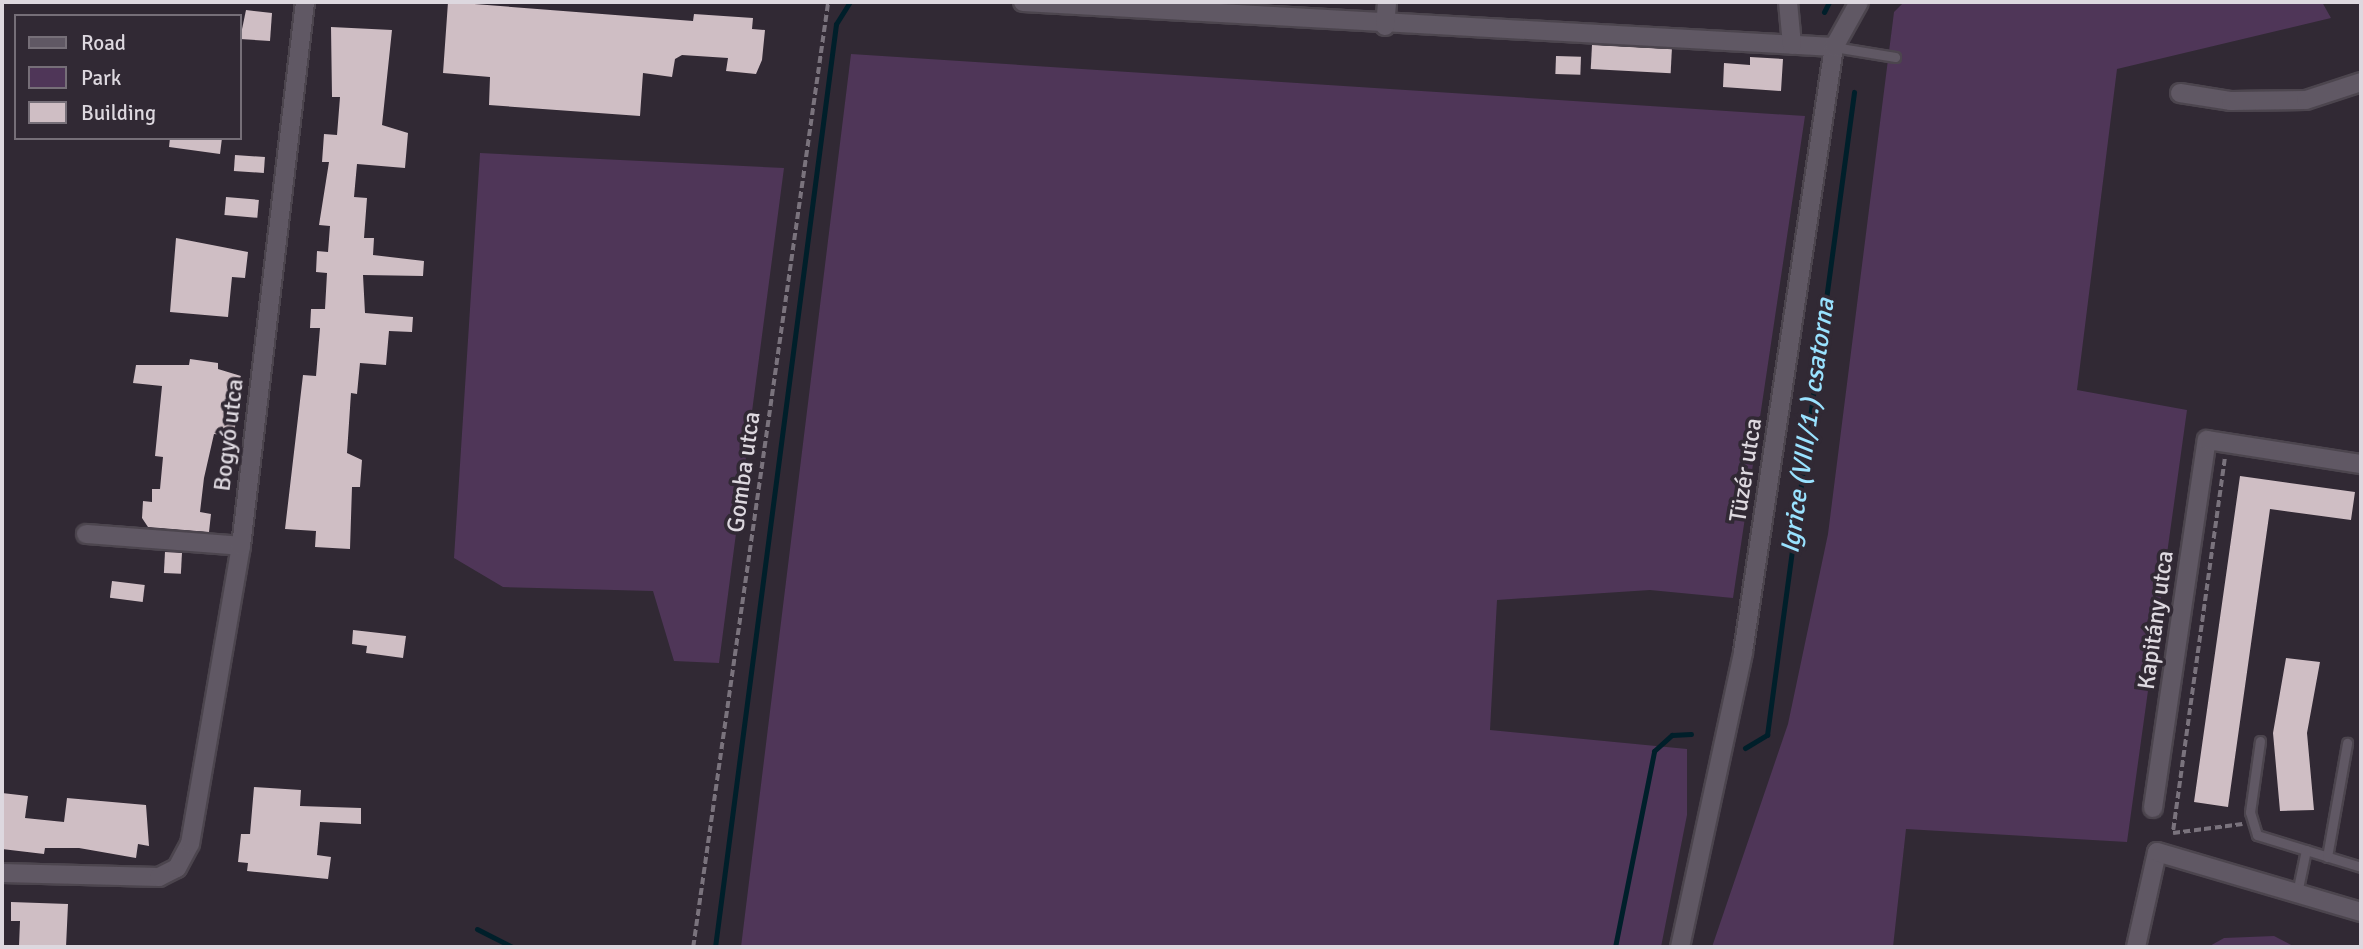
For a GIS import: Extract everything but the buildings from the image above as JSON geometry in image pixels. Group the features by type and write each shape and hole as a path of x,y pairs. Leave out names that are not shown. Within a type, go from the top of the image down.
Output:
{"street":[{"name":"Bogyó utca","path":"2,873 146,879 177,868 193,834 242,546 305,2"},
{"path":"1023,2 1385,26 1834,47"},
{"path":"1385,26 1387,2"},
{"path":"1788,2 1792,45"},
{"name":"Tüzér utca","path":"1680,947 1743,652 1834,47 1859,2"},
{"path":"2180,93 2231,102 2306,100 2361,83"},
{"name":"Kapitány utca","path":"2153,808 2207,440 2227,443"},
{"path":"2227,443 2361,464"},
{"path":"86,534 242,546"},
{"path":"2136,947 2157,852 2361,912"}],"lane":[{"path":"1834,47 1895,57"},
{"path":"2260,741 2250,823 2258,835 2361,867"},
{"path":"2326,857 2347,743"},
{"path":"2297,893 2306,850"}],"path":[{"name":"Gomba utca","path":"693,947 828,2"},
{"path":"2227,443 2173,832 2250,823"}],"green space":[{"path":"1904,2 2322,2 2331,18 2117,69 2077,390 2187,410 2127,842 1906,829 1893,947 1712,947 1788,724 1828,534 1894,12"},
{"path":"851,54 1805,116 1733,598 1650,590 1497,600 1490,730 1687,749 1687,815 1661,947 741,947"},
{"path":"480,153 784,168 719,663 674,661 653,591 503,587 454,558"},
{"path":"2274,936 2295,947 2208,947 2224,938"}],"waterway":[{"path":"715,947 836,24 850,2"},
{"name":"Igrice (VIII/1.) csatorna","path":"1824,12 1829,2"},
{"name":"Igrice (VIII/1.) csatorna","path":"1745,748 1767,735 1854,92"},
{"name":"Igrice (VIII/1.) csatorna","path":"1615,947 1654,751 1672,735 1691,734"},
{"path":"477,929 512,947"}]}
